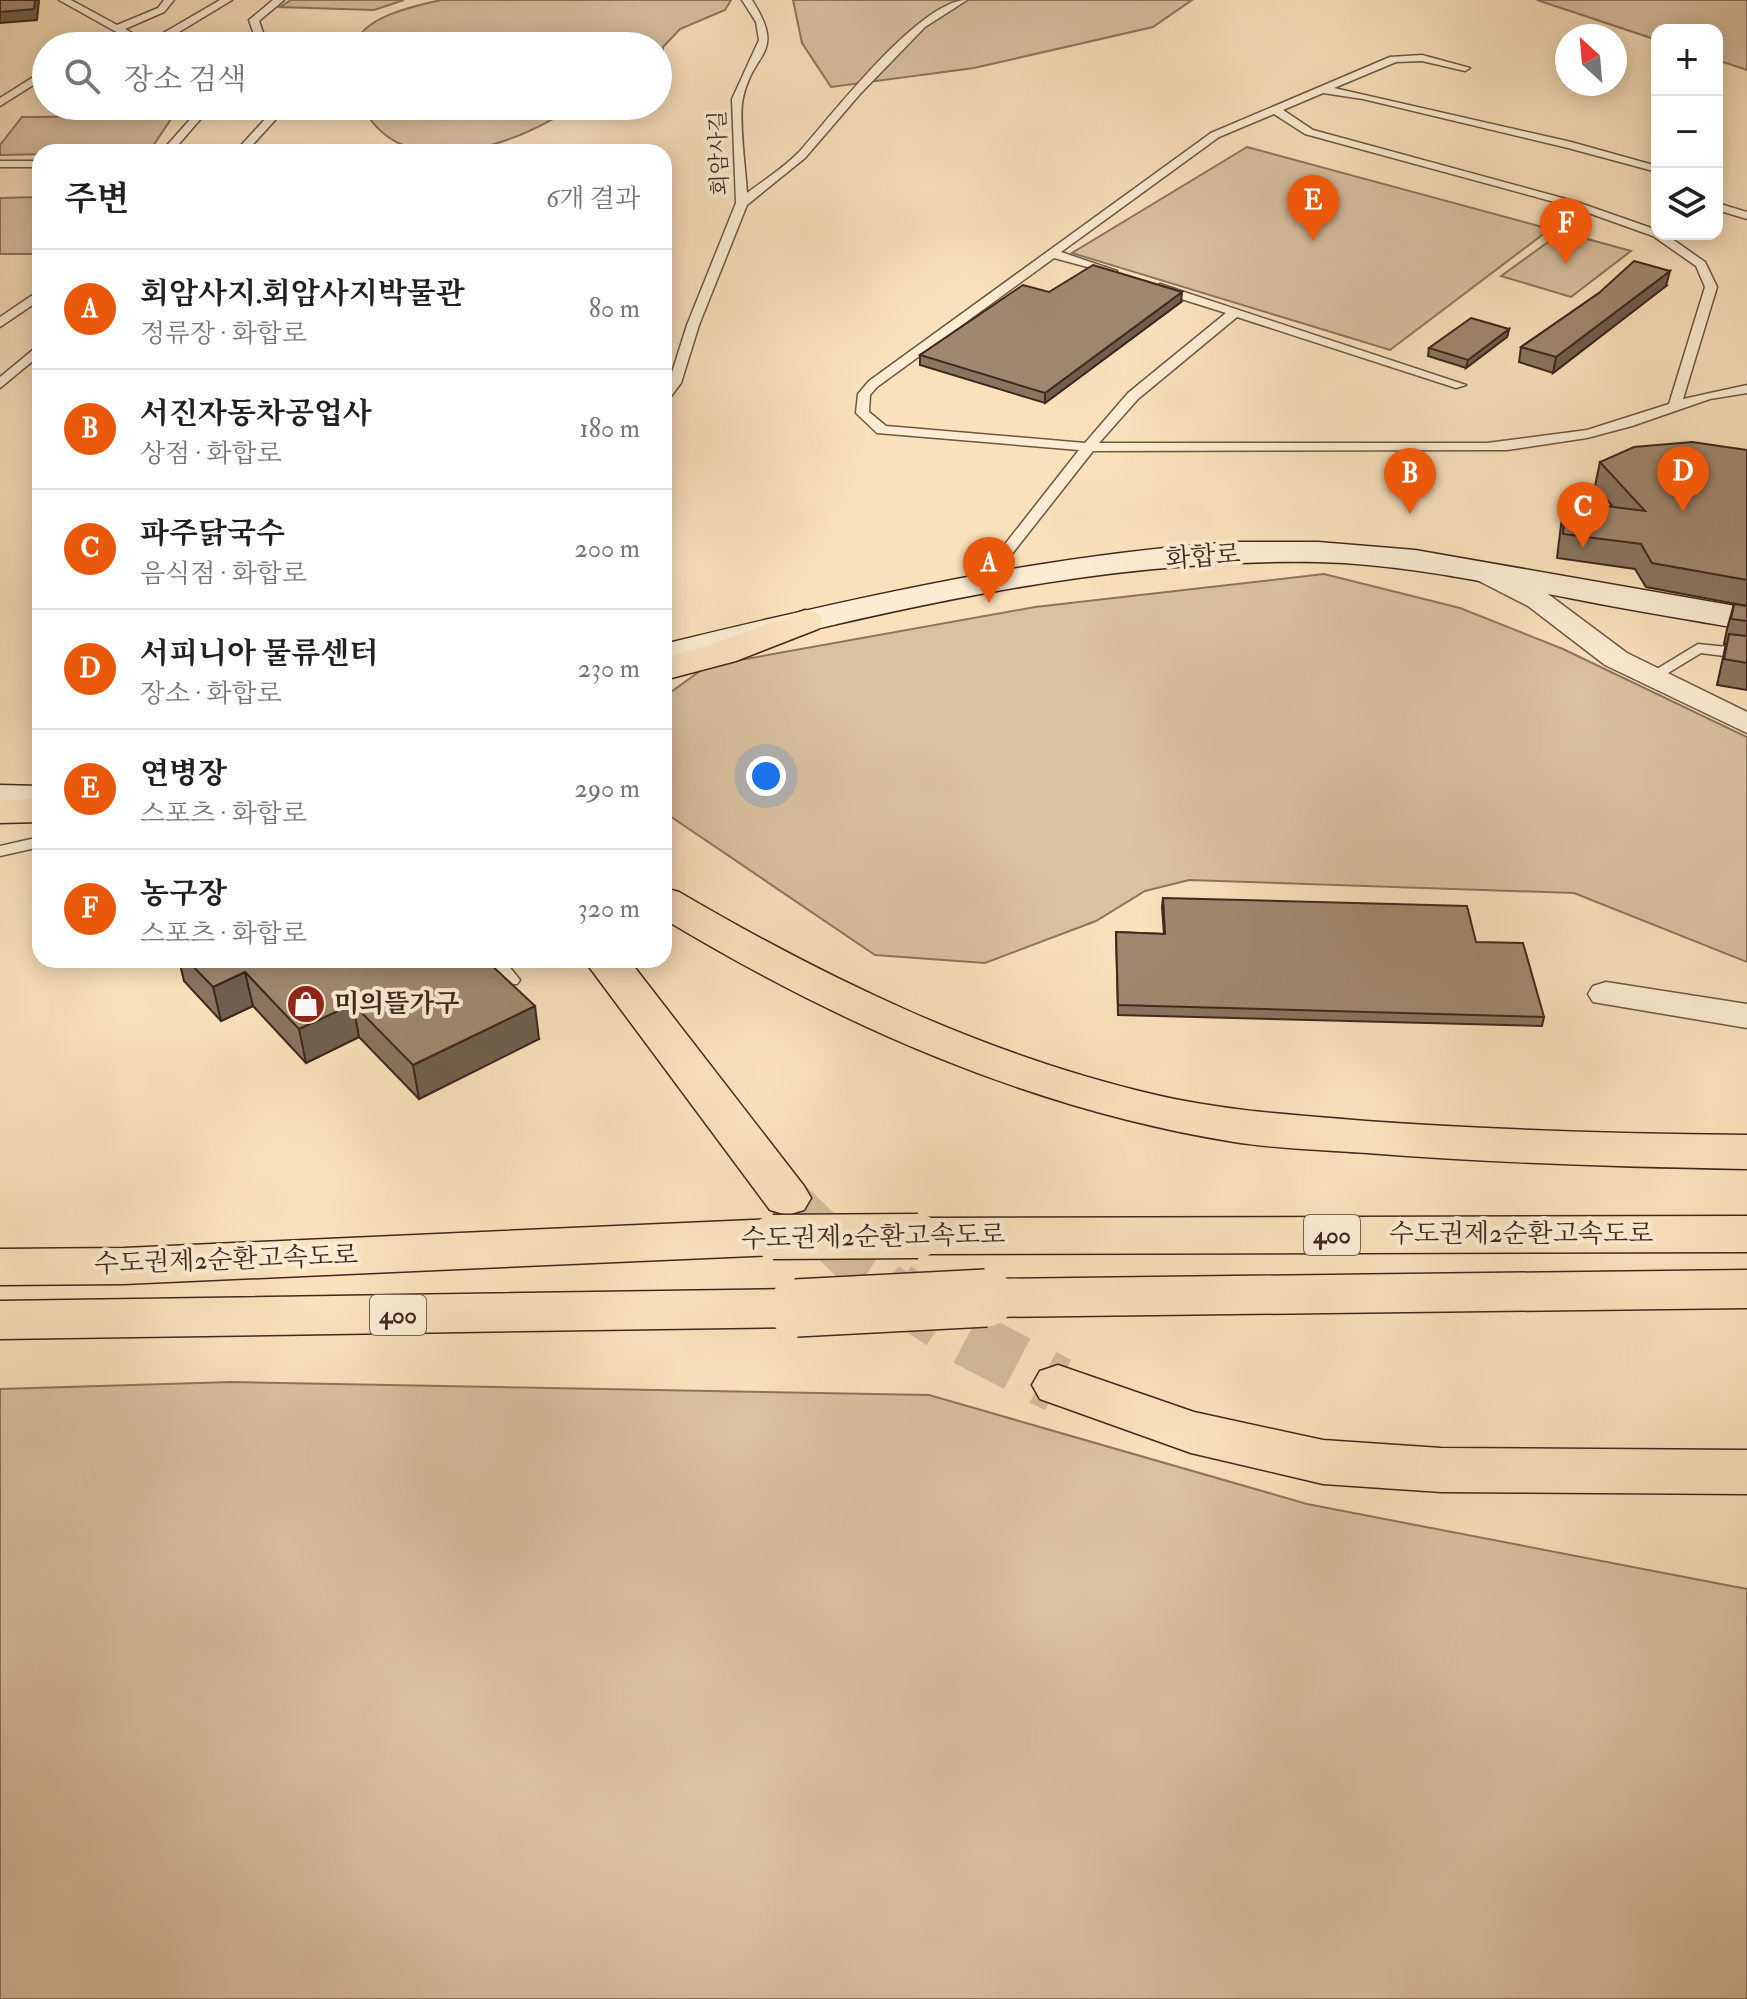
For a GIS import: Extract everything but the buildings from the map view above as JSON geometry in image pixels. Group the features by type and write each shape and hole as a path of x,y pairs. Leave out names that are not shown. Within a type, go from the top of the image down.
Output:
{"highway":[{"path":"672,667 723,653 805,621"},
{"path":"672,906 737,944 880,1019 963,1051 1144,1107 1235,1126 1471,1146 1747,1152"},
{"path":"611,968 780,1218"},
{"name":"수도권제2순환고속도로","path":"0,1267 124,1266 780,1218 918,1236 1747,1234"},
{"name":"수도권제2순환고속도로","path":"0,1320 796,1308 986,1298 1747,1289"},
{"path":"1058,1385 1191,1432 1323,1462 1457,1470 1747,1472"}],"main road":[{"name":"화합로","path":"672,653 981,584 1092,567 1249,553 1362,555 1485,573 1553,594 1747,619"}],"street":[{"path":"1553,594 1616,659 1747,724"},
{"path":"1606,994 1747,1016"}],"lane":[{"path":"64,0 122,32"},
{"path":"117,29 161,10 169,0"},
{"path":"173,32 227,0"},
{"path":"258,32 254,20 279,0"},
{"name":"회암사길","path":"672,387 742,203 737,99 764,40 761,22 747,0"},
{"path":"742,203 801,156 856,92 922,25 962,0"},
{"path":"1465,68 1422,58 1394,59 1215,135 873,384 864,394 862,413 882,430 1088,447 1517,446 1646,417 1675,403 1706,394 1747,389"},
{"path":"0,103 32,81"},
{"path":"1318,89 1363,96 1571,145 1653,168"},
{"path":"1273,108 1309,132 1573,204 1651,232"},
{"path":"173,144 195,120"},
{"path":"247,144 270,120"},
{"path":"0,164 32,164"},
{"path":"1723,208 1747,216"},
{"path":"1666,240 1701,264 1711,287 1675,403"},
{"path":"1051,253 1122,275"},
{"path":"1150,285 1460,385"},
{"path":"0,323 32,300"},
{"path":"981,584 1088,447 1133,396 1235,312"},
{"path":"0,384 32,355"},
{"path":"1650,678 1698,648 1747,654"},
{"path":"0,851 32,844"},
{"path":"501,968 511,980"}],"shaded area":[{"path":"291,0 404,0 374,10 280,7"},
{"path":"441,0 731,0 725,10 680,29 672,37 672,32 363,32 378,20"},
{"path":"793,0 1192,0 1153,27 974,68 831,87 802,43"},
{"path":"1537,0 1747,0 1747,70 1723,62 1723,24 1651,24 1651,38 1627,30 1627,24 1609,24"},
{"path":"22,117 32,117 32,120 170,120 154,144 32,144 32,154 0,155 0,145"},
{"path":"372,120 552,120 494,144 403,144 388,137"},
{"path":"1247,147 1550,229 1390,350 1072,253"},
{"path":"32,197 32,254 0,254 0,198"},
{"path":"1562,232 1631,251 1571,297 1501,276"},
{"path":"1324,574 1460,608 1563,649 1747,737 1747,962 1574,893 1189,880 1145,891 1096,921 985,963 875,955 672,817 672,691 707,666 1035,607"},
{"path":"232,1382 929,1395 1307,1504 1747,1589 1747,1999 0,1999 0,1389"}],"tunnel":[{"path":"787,1198 854,1263 898,1292"},
{"path":"898,1292 964,1336 1058,1385"}],"place":[{"name":"연병장","path":"1313,241"},
{"name":"농구장","path":"1566,264"},
{"name":"서피니아 물류센터","path":"1683,512"},
{"name":"서진자동차공업사","path":"1410,514"},
{"name":"파주닭국수","path":"1583,548"},
{"name":"회암사지.회암사지박물관","path":"989,603"},
{"name":"미의뜰가구","path":"306,1004"}]}
